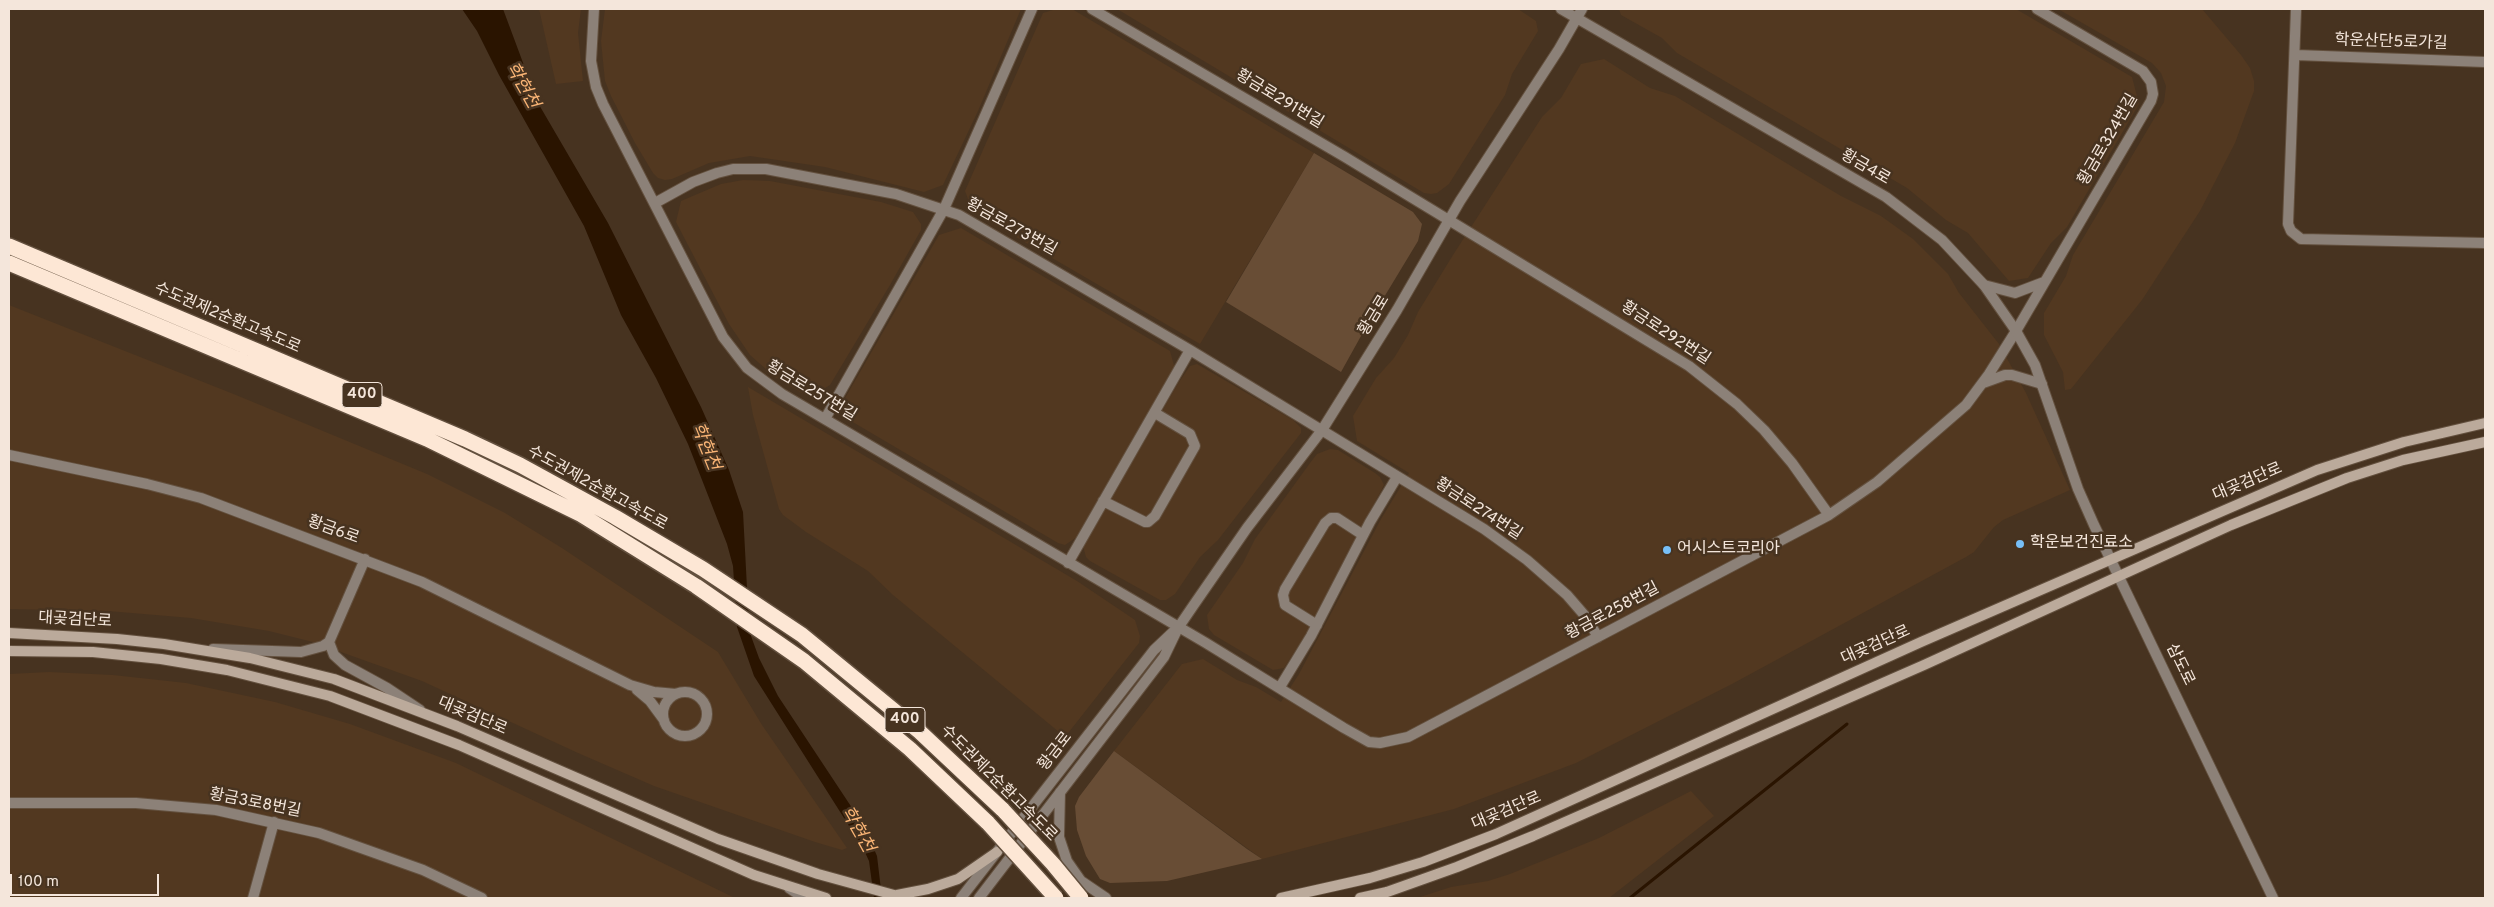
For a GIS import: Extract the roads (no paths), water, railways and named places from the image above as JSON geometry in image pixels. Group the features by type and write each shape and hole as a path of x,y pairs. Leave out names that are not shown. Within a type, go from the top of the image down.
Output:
{"highway":[{"name":"수도권제2순환고속도로","path":"9,246 465,439 565,489 703,569 802,636 920,732 1003,810 1053,864 1081,898"},
{"name":"수도권제2순환고속도로","path":"9,263 427,439 552,498 696,586 804,661 910,749 988,822 1056,898"}],"main road":[{"name":"대곶검단로","path":"1281,898 1370,878 1423,862 1496,834 2111,559 2317,470 2404,442 2485,423"},
{"name":"대곶검단로","path":"1360,898 1387,892 1457,867 1533,836 1924,666 2230,525 2347,478 2403,460 2485,442"},
{"name":"대곶검단로","path":"9,633 117,639 196,650 296,668 360,688 424,713 718,839 767,858 893,895 907,896"},
{"name":"대곶검단로","path":"9,651 93,652 161,659 227,670 330,696 459,745 681,845 788,888 826,898"},
{"path":"907,896 958,879 998,852"}],"street":[{"name":"황금로257번길","path":"594,9 590,45 596,88 723,337 739,360 765,384 1178,628"},
{"path":"825,419 944,209 1032,9"},
{"name":"황금로291번길","path":"1092,9 1449,220"},
{"name":"황금4로","path":"1561,9 1579,13 1892,201 1942,240 1984,285 2016,331 2042,384 2063,444"},
{"name":"황금로324번길","path":"2016,331 2151,101 2153,88 2148,76 2136,66 2037,9"},
{"path":"2296,9 2296,55 2288,224 2296,236 2300,239 2485,244"},
{"name":"황금로","path":"979,898 1164,657 1178,628 1247,528 1322,430 1397,310 1449,220 1579,13"},
{"name":"학운산단5로가길","path":"2296,55 2485,62"},
{"name":"황금로273번길","path":"655,203 705,176 733,169 751,168 788,171 854,185 896,194 944,209 959,215 1017,248 1322,430"},
{"name":"황금로292번길","path":"1449,220 1659,346 1711,382 1737,404 1779,446 1829,515"},
{"path":"1984,285 2016,292 2044,282"},
{"name":"황금로258번길","path":"1178,628 1280,687 1369,742 1393,742 1408,737 1829,515 1858,497 1966,405 2016,331"},
{"path":"1068,562 1190,350"},
{"path":"1982,383 2005,375 2021,377 2042,384"},
{"path":"1103,501 1148,522 1155,516 1194,450 1195,441 1190,434 1155,413"},
{"name":"황금로274번길","path":"1322,430 1484,529 1527,560 1578,606 1598,638"},
{"name":"삼도로","path":"2063,444 2078,490 2273,898"},
{"name":"황금6로","path":"9,456 188,494 365,559 453,596 630,685"},
{"path":"1280,687 1317,625 1363,535 1397,477"},
{"path":"1317,625 1285,605 1283,595 1285,589 1325,523 1331,518 1337,518 1363,535"},
{"path":"196,650 253,649 301,652 317,650 329,642 365,559"},
{"name":"황금로","path":"961,898 1154,650 1178,628"},
{"path":"329,642 334,655 345,665 386,688 424,713"},
{"path":"630,685 654,692 676,694"},
{"path":"630,685 650,701 672,731 686,736 693,734 704,724 706,709 698,697 684,692 676,694 668,699 664,707 664,720"},
{"path":"1060,792 1059,837 1066,861 1081,881 1106,898"},
{"name":"황금3로8번길","path":"9,803 90,802 173,805 216,810 319,833 393,858 482,898"},
{"path":"253,898 274,822"},
{"path":"788,888 804,898"}],"water":[{"name":"학현천","path":"462,9 503,9 538,103 608,223 701,407 729,470 743,512 751,636 759,658 778,696 864,826 877,856 882,898 874,898 869,861 863,848 754,676 737,627 733,566 727,544 688,444 656,378 621,315 584,226 499,75 477,31"}],"waterway":[{"path":"1630,898 1847,724"}],"place":[{"name":"학운보건진료소","path":"2020,544"},
{"name":"어시스트코리아","path":"1667,550"}]}
